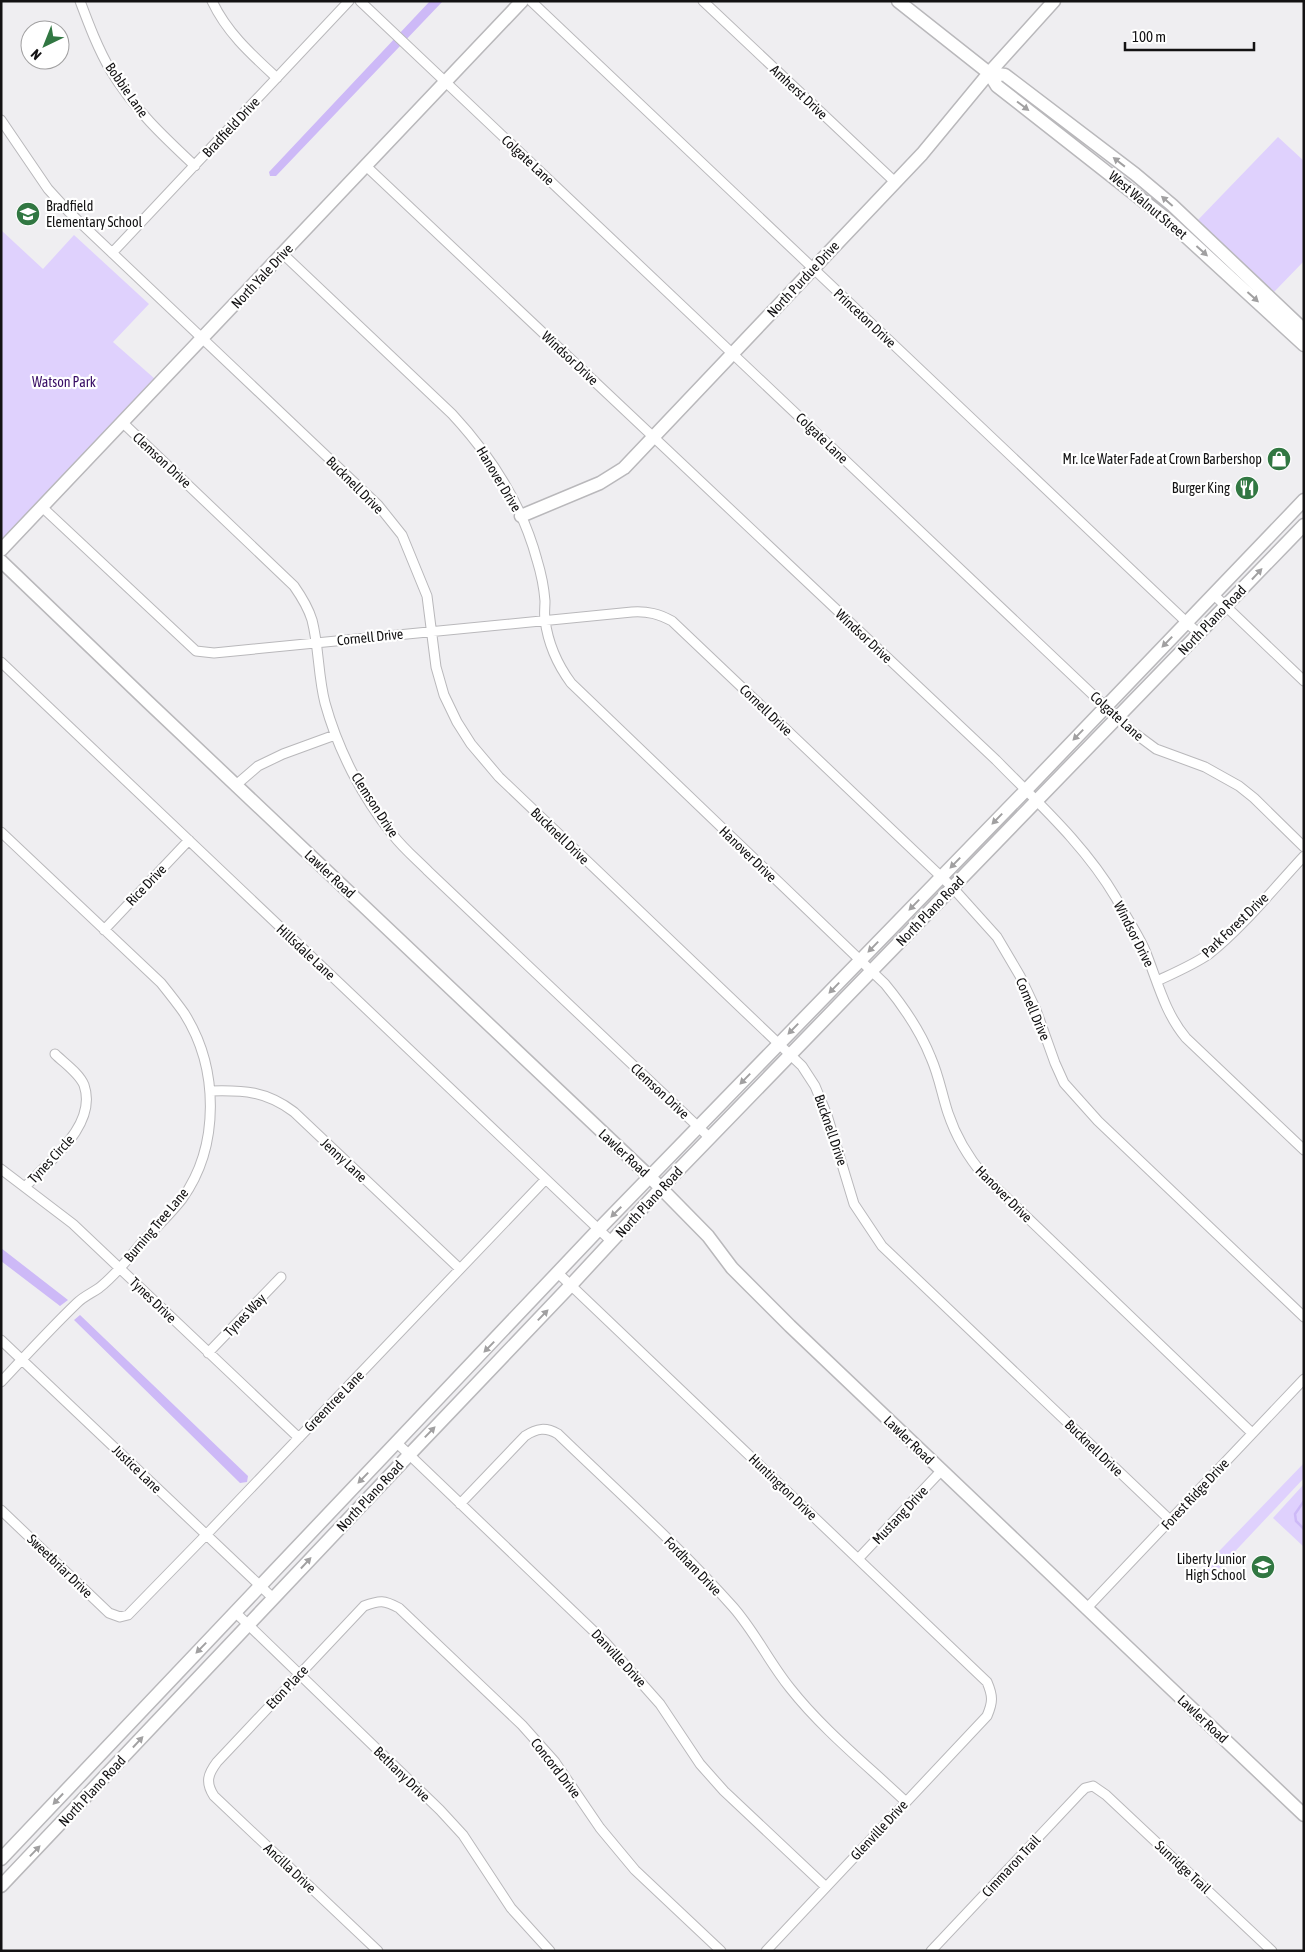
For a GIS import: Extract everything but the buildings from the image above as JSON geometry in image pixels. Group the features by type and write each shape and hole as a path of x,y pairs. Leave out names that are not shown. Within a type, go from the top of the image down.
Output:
{"main road":[{"name":"North Yale Drive","path":"1,550 522,1"},
{"name":"West Walnut Street","path":"898,1 988,72 997,86 1169,221 1304,345"},
{"name":"North Purdue Drive","path":"522,516 600,483 624,468 922,154 988,72 1054,1"},
{"name":"West Walnut Street","path":"988,72 1005,74 1135,174 1172,206 1304,330"},
{"name":"North Plano Road","path":"1,1859 559,1274 598,1230 1026,790 1213,594 1301,506"},
{"path":"1273,556 1292,530 1301,506"},
{"name":"North Plano Road","path":"1,1886 661,1188 1304,525"},
{"name":"Lawler Road","path":"1,561 661,1188 708,1236 732,1268 790,1326 1304,1815"}],"street":[{"name":"Bobbie Lane","path":"80,1 94,38 111,71 127,95 152,125 195,166"},
{"path":"212,1 218,15 235,38 277,78"},
{"name":"Bradfield Drive","path":"112,253 350,1"},
{"name":"Colgate Lane","path":"360,1 1116,718 1156,749 1205,767 1239,786 1254,798 1304,847"},
{"name":"Princeton Drive","path":"531,1 1199,634"},
{"name":"Amherst Drive","path":"703,1 895,182"},
{"name":"Bucknell Drive","path":"1,120 48,189 69,212 378,505 402,535 428,596 436,667 444,695 457,722 471,744 499,777 802,1066 815,1086 827,1115 854,1204 882,1246 1170,1520"},
{"name":"Windsor Drive","path":"366,166 954,721 1057,821 1084,852 1114,896 1143,947 1175,1026 1304,1150"},
{"name":"Hanover Drive","path":"282,254 452,414 475,439 507,486 522,516 537,560 545,600 545,620 552,648 559,666 571,683 885,984 908,1012 932,1059 948,1114 958,1138 969,1157 984,1176 1252,1433"},
{"name":"Clemson Drive","path":"122,422 294,586 304,601 312,619 325,702 335,735 359,786 393,836 710,1138"},
{"name":"Cornell Drive","path":"42,507 196,651 214,653 645,611 660,614 672,621 952,887 997,937 1020,976 1036,1010 1064,1083 1098,1121 1304,1317"},
{"path":"1213,594 1304,681"},
{"name":"Hillsdale Lane","path":"1,662 612,1242"},
{"path":"236,785 258,766 283,754 335,735"},
{"name":"Burning Tree Lane","path":"1,832 161,983 185,1014 208,1071 210,1091 208,1138 205,1152 193,1180 181,1200 119,1268 99,1288 78,1302 1,1382"},
{"name":"Rice Drive","path":"104,930 189,840"},
{"name":"Park Forest Drive","path":"1157,981 1183,969 1208,954 1230,934 1304,856"},
{"name":"Tynes Circle","path":"25,1186 73,1136 81,1124 85,1112 86,1096 83,1084 55,1054"},
{"name":"Jenny Lane","path":"210,1091 243,1090 279,1101 294,1112 460,1269"},
{"name":"Tynes Drive","path":"1,1169 73,1224 299,1438"},
{"name":"Greentree Lane","path":"120,1617 135,1610 545,1180"},
{"name":"Huntington Drive","path":"559,1274 987,1682 992,1693 993,1702 991,1708"},
{"name":"Tynes Way","path":"208,1352 281,1277"},
{"name":"Justice Lane","path":"1,1340 273,1598"},
{"name":"Forest Ridge Drive","path":"1086,1609 1304,1380"},
{"name":"Fordham Drive","path":"460,1504 525,1436 532,1431 542,1429 549,1429 558,1434 692,1563 734,1608 757,1638 788,1686 811,1713 906,1802"},
{"name":"Danville Drive","path":"397,1443 604,1641 660,1704 700,1764 724,1791 826,1887"},
{"name":"Mustang Drive","path":"858,1559 942,1471"},
{"name":"Sweetbriar Drive","path":"1,1510 109,1613 120,1617"},
{"name":"Eton Place","path":"207,1782 210,1771 217,1762 298,1675 364,1606 378,1601"},
{"name":"Concord Drive","path":"378,1601 388,1602 399,1608 522,1725 555,1762 600,1828 635,1870 721,1951"},
{"name":"Bethany Drive","path":"235,1612 298,1675 440,1810 462,1835 512,1908 550,1951"},
{"name":"Glenville Drive","path":"766,1951 987,1716 991,1708"},
{"name":"Ancilla Drive","path":"207,1782 214,1796 378,1951"},
{"name":"Cimmaron Trail","path":"931,1951 1081,1792 1093,1786"},
{"name":"Sunridge Trail","path":"1093,1786 1106,1794 1272,1951"}],"green space":[{"path":"1278,137 1304,161 1304,261 1274,292 1196,222"},
{"name":"Watson Park","path":"1,230 43,269 74,235 149,304 113,342 155,379 1,540"},
{"path":"1304,1463 1304,1478 1209,1579 1205,1581 1199,1577 1199,1572"},
{"path":"1304,1484 1304,1547 1273,1518"}],"shaded area":[{"path":"430,1 443,1 276,176 270,176 269,172"},
{"path":"1,1248 68,1300 60,1306 1,1261"},
{"path":"80,1315 248,1476 247,1482 240,1483 74,1320"}],"waterway":[{"path":"1304,1501 1295,1514 1296,1521 1304,1529"}],"place":[{"name":"Bradfield Elementary School","path":"28,214"},
{"name":"Mr. Ice Water Fade at Crown Barbershop","path":"1279,459"},
{"name":"Burger King","path":"1247,488"},
{"name":"Liberty Junior High School","path":"1263,1567"}]}
